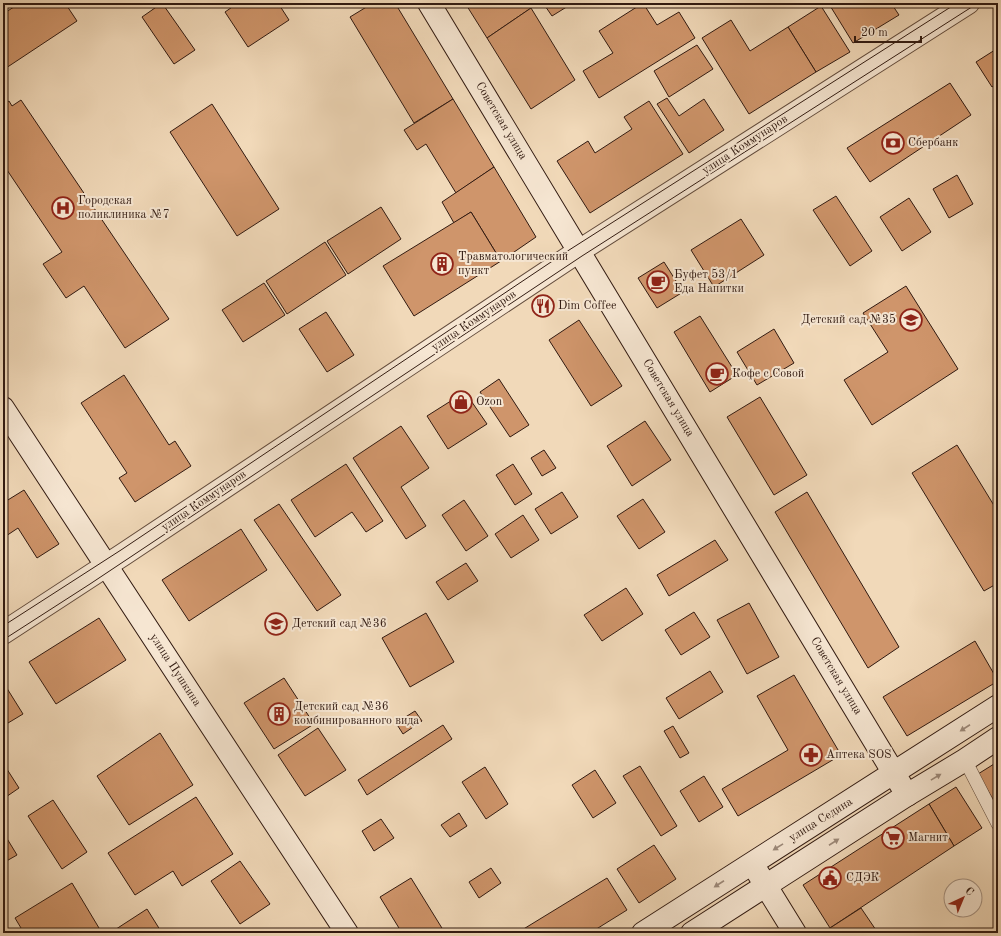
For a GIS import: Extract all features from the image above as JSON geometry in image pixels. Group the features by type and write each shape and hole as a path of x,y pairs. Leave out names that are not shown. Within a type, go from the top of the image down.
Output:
{"street":[{"name":"Советская улица","path":"429,3 907,795"},
{"name":"улица Коммунаров","path":"3,633 107,566 579,251 968,3"},
{"name":"улица Пушкина","path":"3,408 346,933"},
{"name":"улица Седина","path":"643,933 894,774 998,706"},
{"name":"улица Седина","path":"692,933 998,738"},
{"path":"752,863 796,933"}],"lane":[{"path":"965,760 998,824"}],"building":[{"path":"20,3 65,3 77,21 3,70 3,14"},
{"path":"162,3 195,50 174,64 142,17"},
{"path":"238,3 278,3 289,20 248,47 225,12"},
{"path":"373,3 395,3 453,99 414,123 350,17"},
{"path":"465,3 528,3 531,8 487,38"},
{"path":"543,3 573,3 552,16"},
{"path":"643,3 657,25 679,12 695,38 599,98 583,71 613,53 599,31"},
{"path":"891,3 899,15 853,43 829,4"},
{"path":"821,6 850,52 816,72 788,27"},
{"path":"531,8 575,80 531,109 487,38"},
{"path":"731,20 750,51 788,27 816,72 749,114 702,38"},
{"path":"697,45 713,69 669,97 654,71"},
{"path":"998,48 998,83 992,87 976,62"},
{"path":"950,83 971,115 870,182 847,148"},
{"path":"667,98 679,116 704,99 724,130 689,153 657,104"},
{"path":"453,99 494,167 456,193 426,144 417,150 404,130"},
{"name":"Городская поликлиника №7","path":"21,100 169,319 125,348 84,286 66,298 43,264 62,252 3,164 3,105 9,101 12,106"},
{"path":"649,101 683,154 590,213 557,161 588,141 595,153 632,129 624,117"},
{"path":"212,104 279,209 237,236 170,132"},
{"name":"Травматологический пункт","path":"494,167 536,237 501,261 471,212 454,223 442,202"},
{"path":"957,175 973,204 949,218 933,189"},
{"path":"836,196 872,251 850,266 813,210"},
{"path":"909,198 931,232 902,251 880,217"},
{"path":"381,207 401,239 348,274 327,241"},
{"name":"Травматологический пункт","path":"471,212 501,261 414,316 383,266"},
{"path":"741,219 764,255 714,287 691,250"},
{"path":"325,242 346,275 287,314 266,281"},
{"path":"664,262 683,292 657,308 638,278"},
{"path":"264,283 285,315 243,342 222,310"},
{"path":"906,286 958,369 872,425 844,380 888,352 863,313"},
{"path":"326,312 354,355 327,372 299,329"},
{"path":"700,316 737,375 710,392 674,332"},
{"path":"579,320 622,386 591,406 549,340"},
{"path":"774,329 794,363 757,385 737,352"},
{"path":"124,375 169,445 175,441 191,466 135,502 119,478 127,473 81,403"},
{"path":"499,379 529,425 510,437 480,392"},
{"path":"465,392 487,424 448,449 427,416"},
{"path":"760,397 807,475 774,495 727,417"},
{"path":"645,421 671,460 632,486 607,446"},
{"path":"401,426 429,468 401,487 426,526 406,539 353,458"},
{"path":"957,445 998,512 998,583 984,591 912,473"},
{"path":"544,450 556,468 542,476 531,458"},
{"path":"346,464 383,521 366,532 352,512 315,537 291,500"},
{"path":"513,464 532,494 515,505 496,475"},
{"path":"24,490 59,544 37,558 18,528 3,538 3,503"},
{"path":"562,492 578,517 551,534 535,509"},
{"path":"807,492 899,647 868,668 775,512"},
{"path":"643,499 665,532 639,549 617,516"},
{"path":"464,500 488,536 466,551 442,515"},
{"path":"279,504 341,595 317,611 254,520"},
{"path":"523,515 539,540 511,558 495,534"},
{"path":"241,529 267,570 189,621 162,580"},
{"path":"715,540 728,560 669,596 657,575"},
{"path":"466,563 478,581 448,600 436,582"},
{"path":"626,588 643,614 602,641 584,615"},
{"path":"749,603 779,657 747,674 717,620"},
{"path":"694,612 710,637 681,655 665,630"},
{"path":"426,613 454,662 410,687 382,638"},
{"path":"99,618 126,660 56,704 29,662"},
{"path":"975,641 998,681 907,736 883,697"},
{"path":"710,671 723,692 679,719 666,698"},
{"path":"794,675 841,755 738,816 722,789 788,750 757,696"},
{"name":"Детский сад №36 комбинированного вида","path":"284,678 314,724 274,749 244,703"},
{"path":"3,682 23,714 3,726"},
{"path":"415,711 422,721 403,734 396,723"},
{"path":"443,725 452,739 367,795 358,780"},
{"path":"673,726 689,753 680,758 664,731"},
{"path":"318,728 346,770 305,796 278,755"},
{"path":"160,733 193,785 129,825 97,776"},
{"path":"3,763 19,788 3,799"},
{"path":"994,764 998,770 998,798 994,801 978,774"},
{"path":"640,766 677,826 661,836 623,776"},
{"path":"485,767 508,804 486,819 462,782"},
{"path":"595,770 616,803 593,818 572,785"},
{"path":"704,776 723,807 699,822 680,791"},
{"path":"956,787 982,828 954,846 929,804"},
{"path":"196,797 233,854 182,886 173,871 135,895 108,853"},
{"path":"53,800 87,852 62,869 28,816"},
{"path":"929,804 954,846 830,928 803,885"},
{"path":"459,813 467,826 450,837 441,825"},
{"path":"381,819 394,838 374,851 362,831"},
{"path":"3,832 17,855 3,863"},
{"path":"654,845 676,879 639,903 617,869"},
{"path":"240,861 270,904 240,924 211,881"},
{"path":"491,868 501,883 479,898 469,882"},
{"path":"411,878 445,933 402,933 380,897"},
{"path":"607,878 627,910 590,933 517,933"},
{"path":"72,883 99,928 91,933 24,933 15,918"},
{"path":"861,908 878,933 824,933 830,928"},
{"path":"147,909 162,933 110,933"}],"tram line":[{"path":"3,626 121,550 566,252 957,3"},
{"path":"3,640 90,584 582,256 978,3"}],"place":[{"name":"Сбербанк","path":"893,143"},
{"name":"Городская поликлиника №7","path":"63,208"},
{"name":"Травматологический пункт","path":"442,264"},
{"name":"Буфет 53/1 Еда Напитки","path":"658,282"},
{"name":"Dim Coffee","path":"543,306"},
{"name":"Детский сад №35","path":"911,320"},
{"name":"Кофе с Совой","path":"717,374"},
{"name":"Ozon","path":"461,402"},
{"name":"Детский сад №36","path":"276,624"},
{"name":"Детский сад №36 комбинированного вида","path":"279,714"},
{"name":"Аптека SOS","path":"811,755"},
{"name":"Магнит","path":"893,838"},
{"name":"СДЭК","path":"830,878"}]}
